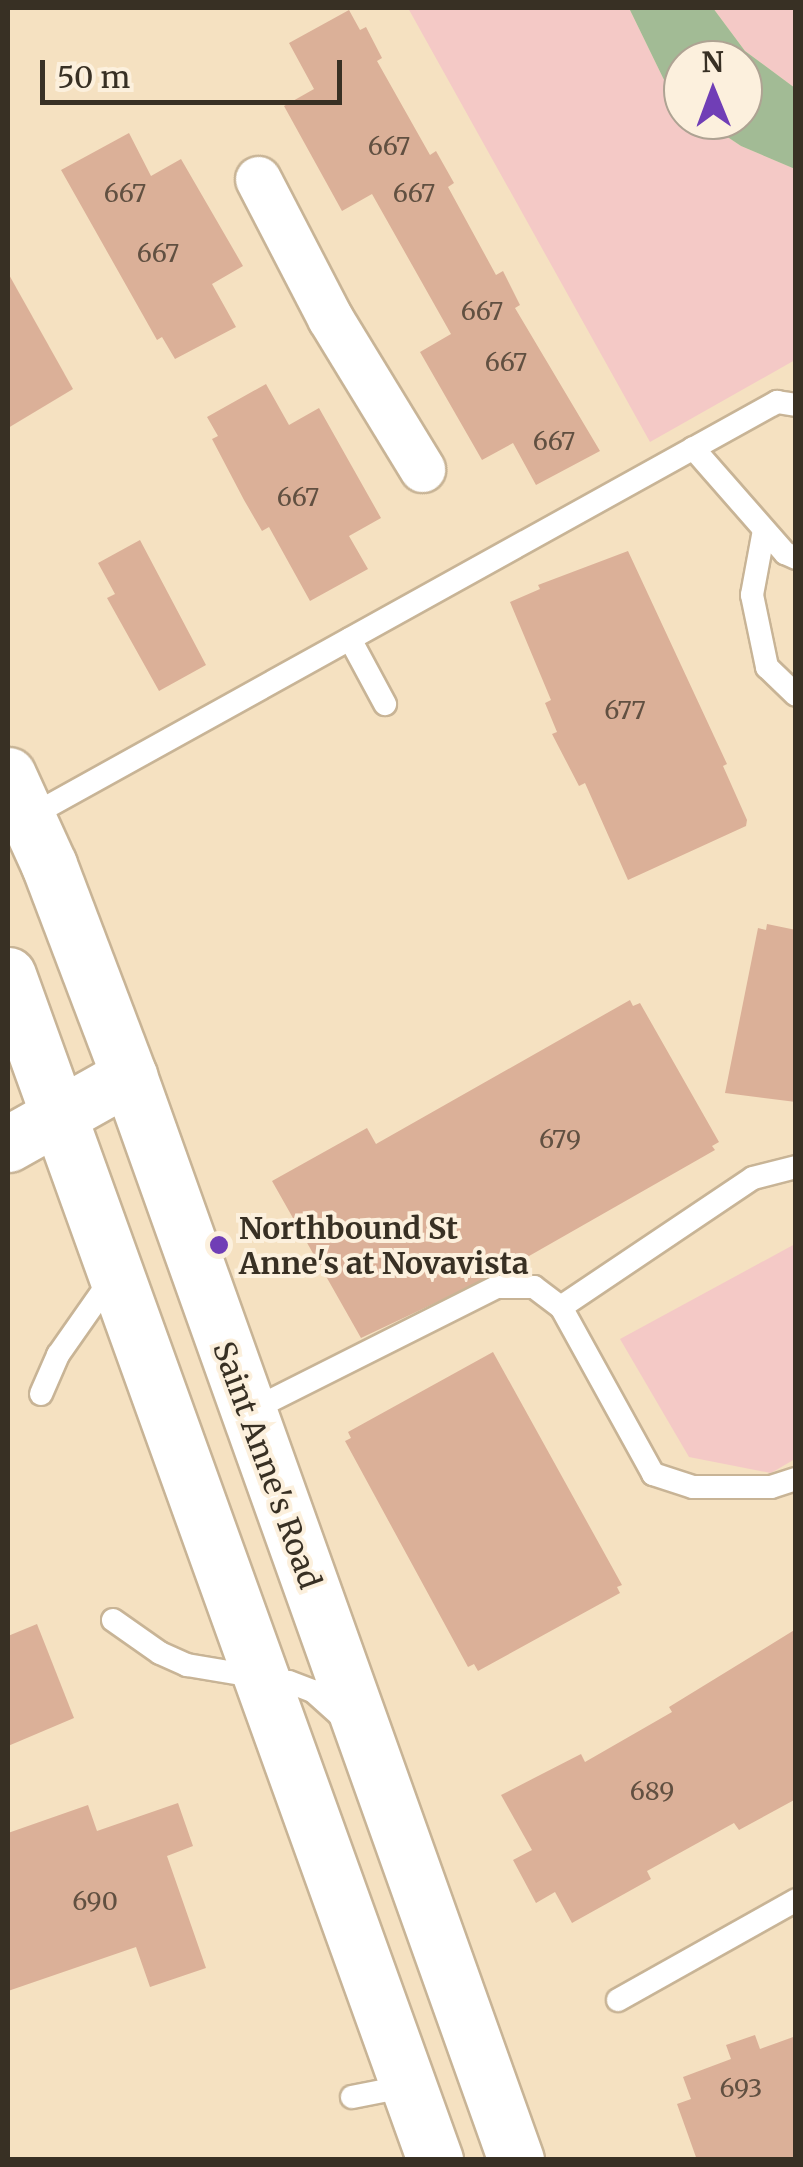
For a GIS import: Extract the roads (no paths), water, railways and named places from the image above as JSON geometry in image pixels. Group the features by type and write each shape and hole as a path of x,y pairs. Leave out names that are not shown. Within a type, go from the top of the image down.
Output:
{"main road":[{"name":"Saint Anne's Road","path":"17,797 129,1076 516,2160"},
{"path":"8,974 435,2160"},
{"path":"8,1144 129,1076"},
{"path":"160,1397 248,1412"}],"street":[{"path":"258,180 330,318 422,469"}],"lane":[{"path":"17,797 350,639 777,402 796,405"},
{"path":"693,448 785,554 796,558"},
{"path":"764,530 752,595 767,667 796,695"},
{"path":"350,639 385,704"},
{"path":"561,1307 754,1178 796,1167"},
{"path":"41,1394 58,1355 116,1273"},
{"path":"248,1412 498,1287 534,1288 561,1307 653,1474 693,1487 772,1487 796,1479"},
{"path":"113,1620 160,1653 187,1664 312,1690 332,1704 373,1760"},
{"path":"618,2000 796,1900"},
{"path":"352,2097 408,2086"}],"place":[{"name":"Northbound St Anne's at Novavista","path":"219,1245"}]}
